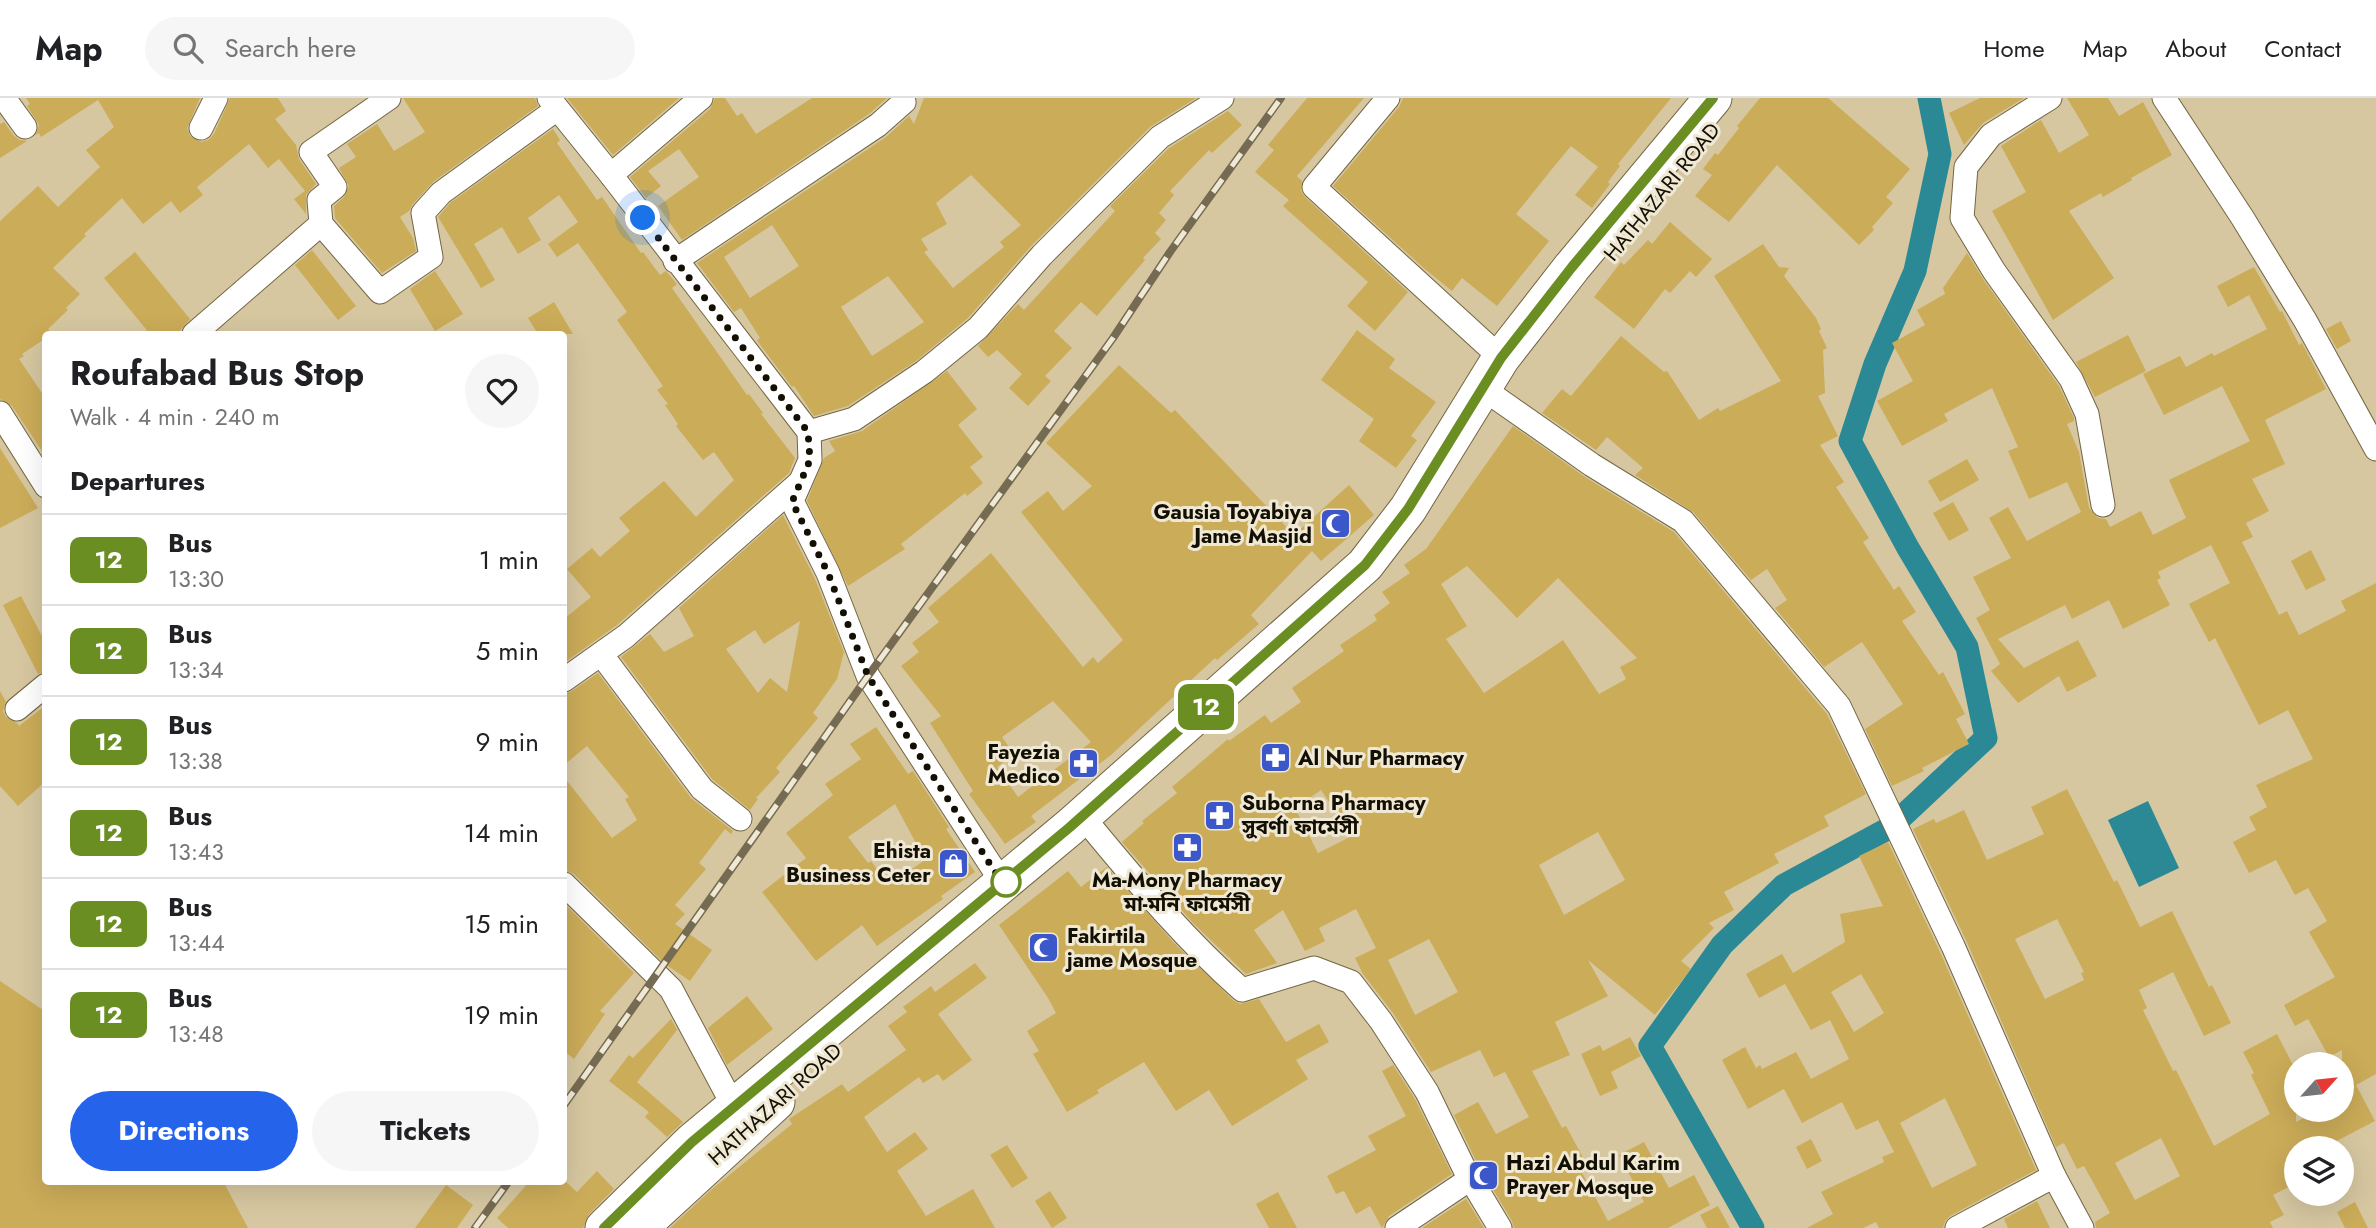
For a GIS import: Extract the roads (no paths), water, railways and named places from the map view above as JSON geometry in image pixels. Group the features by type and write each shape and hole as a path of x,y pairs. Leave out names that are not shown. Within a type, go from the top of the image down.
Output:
{"highway":[{"name":"HATHAZARI ROAD","path":"604,1228 692,1142 1003,884 1365,565 1408,509 1501,358 1572,267 1713,98"},
{"name":"HATHAZARI ROAD","path":"639,1228 838,1047 1093,829 1362,593 1415,533 1469,435 1513,371 1740,98"}],"street":[{"path":"4,98 25,127"},
{"path":"201,128 216,98"},
{"path":"389,98 311,152 335,187 319,200 321,224 380,292 431,257 423,213 440,193 553,103 808,432 810,460 792,502 828,573 868,676 1003,884"},
{"path":"611,175 701,98"},
{"path":"675,261 878,125 904,102 903,98"},
{"path":"808,432 854,419 924,372 978,328 1042,255 1160,136 1222,98"},
{"path":"1388,98 1314,187 1501,358"},
{"path":"2050,98 1991,135 1966,167 1962,218 1994,271 2071,379 2087,414 2103,505"},
{"path":"2164,98 2291,297 2376,449"},
{"path":"197,331 321,224"},
{"path":"1495,397 1592,465 1683,522 1839,706 1907,845 2054,1176 2082,1228"},
{"path":"0,413 42,473"},
{"path":"567,678 626,636 800,482"},
{"path":"601,654 702,789 740,819"},
{"path":"18,709 42,688"},
{"path":"1093,829 1151,900 1200,952 1242,990 1314,968 1351,982 1381,1021 1427,1092 1470,1179 1500,1228"},
{"path":"567,887 671,989 734,1107"},
{"path":"1957,1228 2054,1176"},
{"path":"1397,1228 1470,1179"}],"water":[{"path":"2148,801 2179,868 2139,887 2108,820"}],"waterway":[{"path":"1753,1228 1650,1046 1722,945 1784,885 1891,827 1986,738 1967,647 1908,548 1850,441 1875,364 1915,271 1940,154 1929,98"}],"railway":[{"path":"567,1101 868,676 1113,338 1170,252 1281,98"},
{"path":"475,1228 506,1185"}],"place":[{"name":"Gausia Toyabiya Jame Masjid","path":"1335,524"},
{"name":"Al Nur Pharmacy","path":"1275,758"},
{"name":"Fayezia Medico","path":"1083,764"},
{"name":"Suborna Pharmacy সুবর্ণা ফার্মেসী","path":"1219,815"},
{"name":"Ma-Mony Pharmacy মা-মনি ফার্মেসী","path":"1187,848"},
{"name":"Ehista Business Ceter","path":"954,863"},
{"name":"Fakirtila jame Mosque","path":"1044,948"},
{"name":"Hazi Abdul Karim Prayer Mosque","path":"1483,1175"}]}
